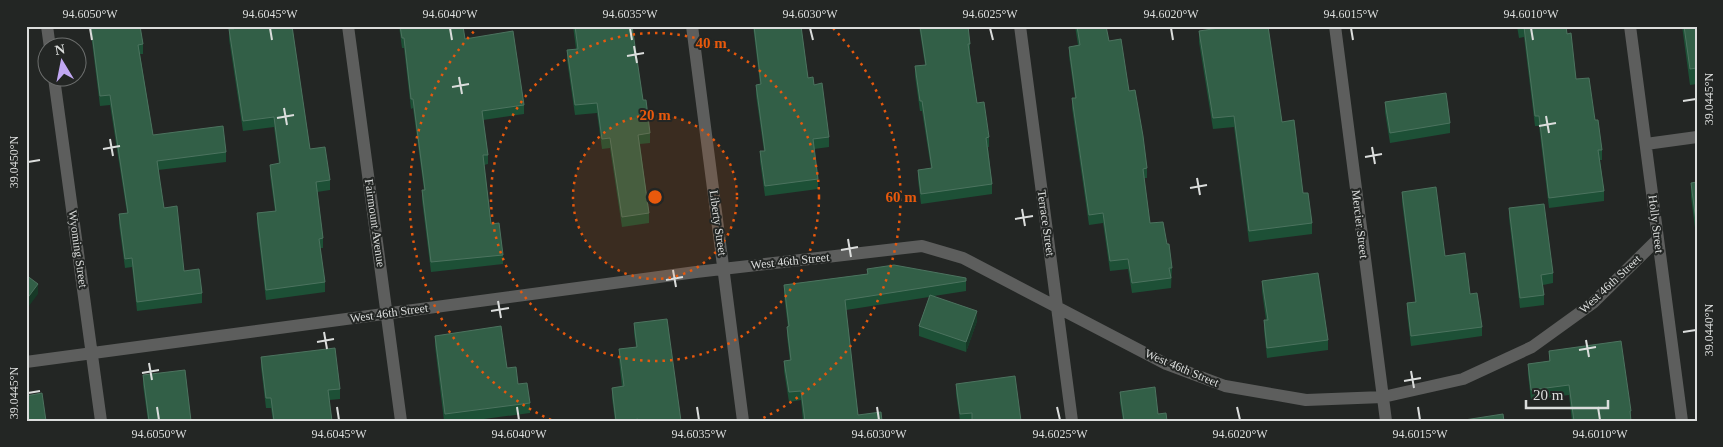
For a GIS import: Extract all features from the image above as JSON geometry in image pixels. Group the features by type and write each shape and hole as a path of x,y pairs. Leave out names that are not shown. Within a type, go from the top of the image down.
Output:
{"street":[{"name":"Fairmount Avenue","path":"348,26 401,421"},
{"name":"Liberty Street","path":"692,26 743,421"},
{"name":"Terrace Street","path":"1020,26 1072,421"},
{"name":"Mercier Street","path":"1335,26 1386,421"},
{"name":"Holly Street","path":"1630,26 1682,421"},
{"name":"Wyoming Street","path":"55,88 101,421"},
{"path":"1646,144 1697,137"},
{"name":"West 46th Street","path":"26,362 724,268 922,246 963,258 1166,364 1225,386 1306,400 1383,397 1463,379 1532,347 1593,302 1658,238"}],"building":[{"path":"91,26 140,26 143,44 138,45 153,135 223,126 226,152 157,161 164,208 177,206 184,271 199,269 202,293 137,302 132,258 125,259 119,214 128,213 110,95 100,96"},
{"path":"233,26 292,26 310,149 325,147 330,180 316,182 323,238 319,239 325,282 266,290 257,213 276,211 270,165 280,163 274,117 243,121 229,29 234,29"},
{"path":"400,26 463,26 465,39 513,31 524,105 482,111 488,155 483,155 491,224 499,223 503,255 431,262 422,190 425,190 404,38 402,38"},
{"path":"575,26 632,26 643,100 646,100 650,133 638,135 649,213 622,217 610,138 602,139 597,103 575,105 567,50 578,49"},
{"path":"754,26 801,26 808,78 813,77 814,85 822,83 829,137 813,139 818,179 765,186 760,151 765,151 756,85 761,84"},
{"path":"920,26 968,26 970,44 968,44 977,103 984,102 989,137 986,138 992,184 921,194 918,170 932,168 915,66 926,65"},
{"path":"1077,26 1106,26 1109,41 1121,39 1129,91 1135,90 1143,136 1147,168 1143,169 1150,223 1163,222 1167,244 1169,244 1172,268 1169,268 1171,278 1132,283 1128,259 1110,261 1103,213 1089,215 1072,98 1076,98 1069,47 1080,45"},
{"path":"1218,26 1268,26 1282,122 1294,120 1303,193 1308,193 1312,223 1249,231 1234,116 1213,118 1199,31 1219,28"},
{"path":"1518,26 1566,26 1567,34 1571,33 1576,79 1589,78 1595,120 1598,120 1602,150 1598,150 1604,191 1549,198 1539,116 1535,116 1524,27 1519,28"},
{"path":"1684,26 1697,26 1697,68 1690,69"},
{"path":"1446,93 1450,123 1390,133 1385,102"},
{"path":"1697,182 1697,229 1691,183"},
{"path":"1436,187 1445,256 1465,253 1470,294 1477,293 1482,327 1411,336 1407,303 1416,302 1402,192"},
{"path":"1544,204 1553,273 1541,275 1544,295 1520,298 1509,208"},
{"path":"894,265 966,278 966,281 845,300 858,415 881,412 882,421 805,421 801,391 789,392 784,361 791,360 784,285 868,274 867,269"},
{"path":"1318,273 1328,340 1267,348 1264,320 1268,320 1262,281"},
{"path":"26,275 38,284 26,300"},
{"path":"930,295 977,311 966,342 919,326"},
{"path":"667,319 681,421 638,421 638,419 616,421 612,388 624,386 619,349 637,347 634,323"},
{"path":"501,326 507,368 516,367 518,384 527,383 530,403 445,414 435,336"},
{"path":"1621,341 1631,421 1574,421 1569,385 1531,390 1528,364 1550,361 1549,351"},
{"path":"335,348 340,389 328,390 332,421 274,421 271,398 266,398 261,357"},
{"path":"185,370 191,421 149,421 143,375"},
{"path":"1015,376 1021,421 972,421 972,413 960,414 956,384"},
{"path":"1155,387 1158,414 1166,413 1167,421 1124,421 1120,392"},
{"path":"42,393 46,421 26,421 26,396"},
{"path":"1503,414 1504,421 1458,421"}]}
